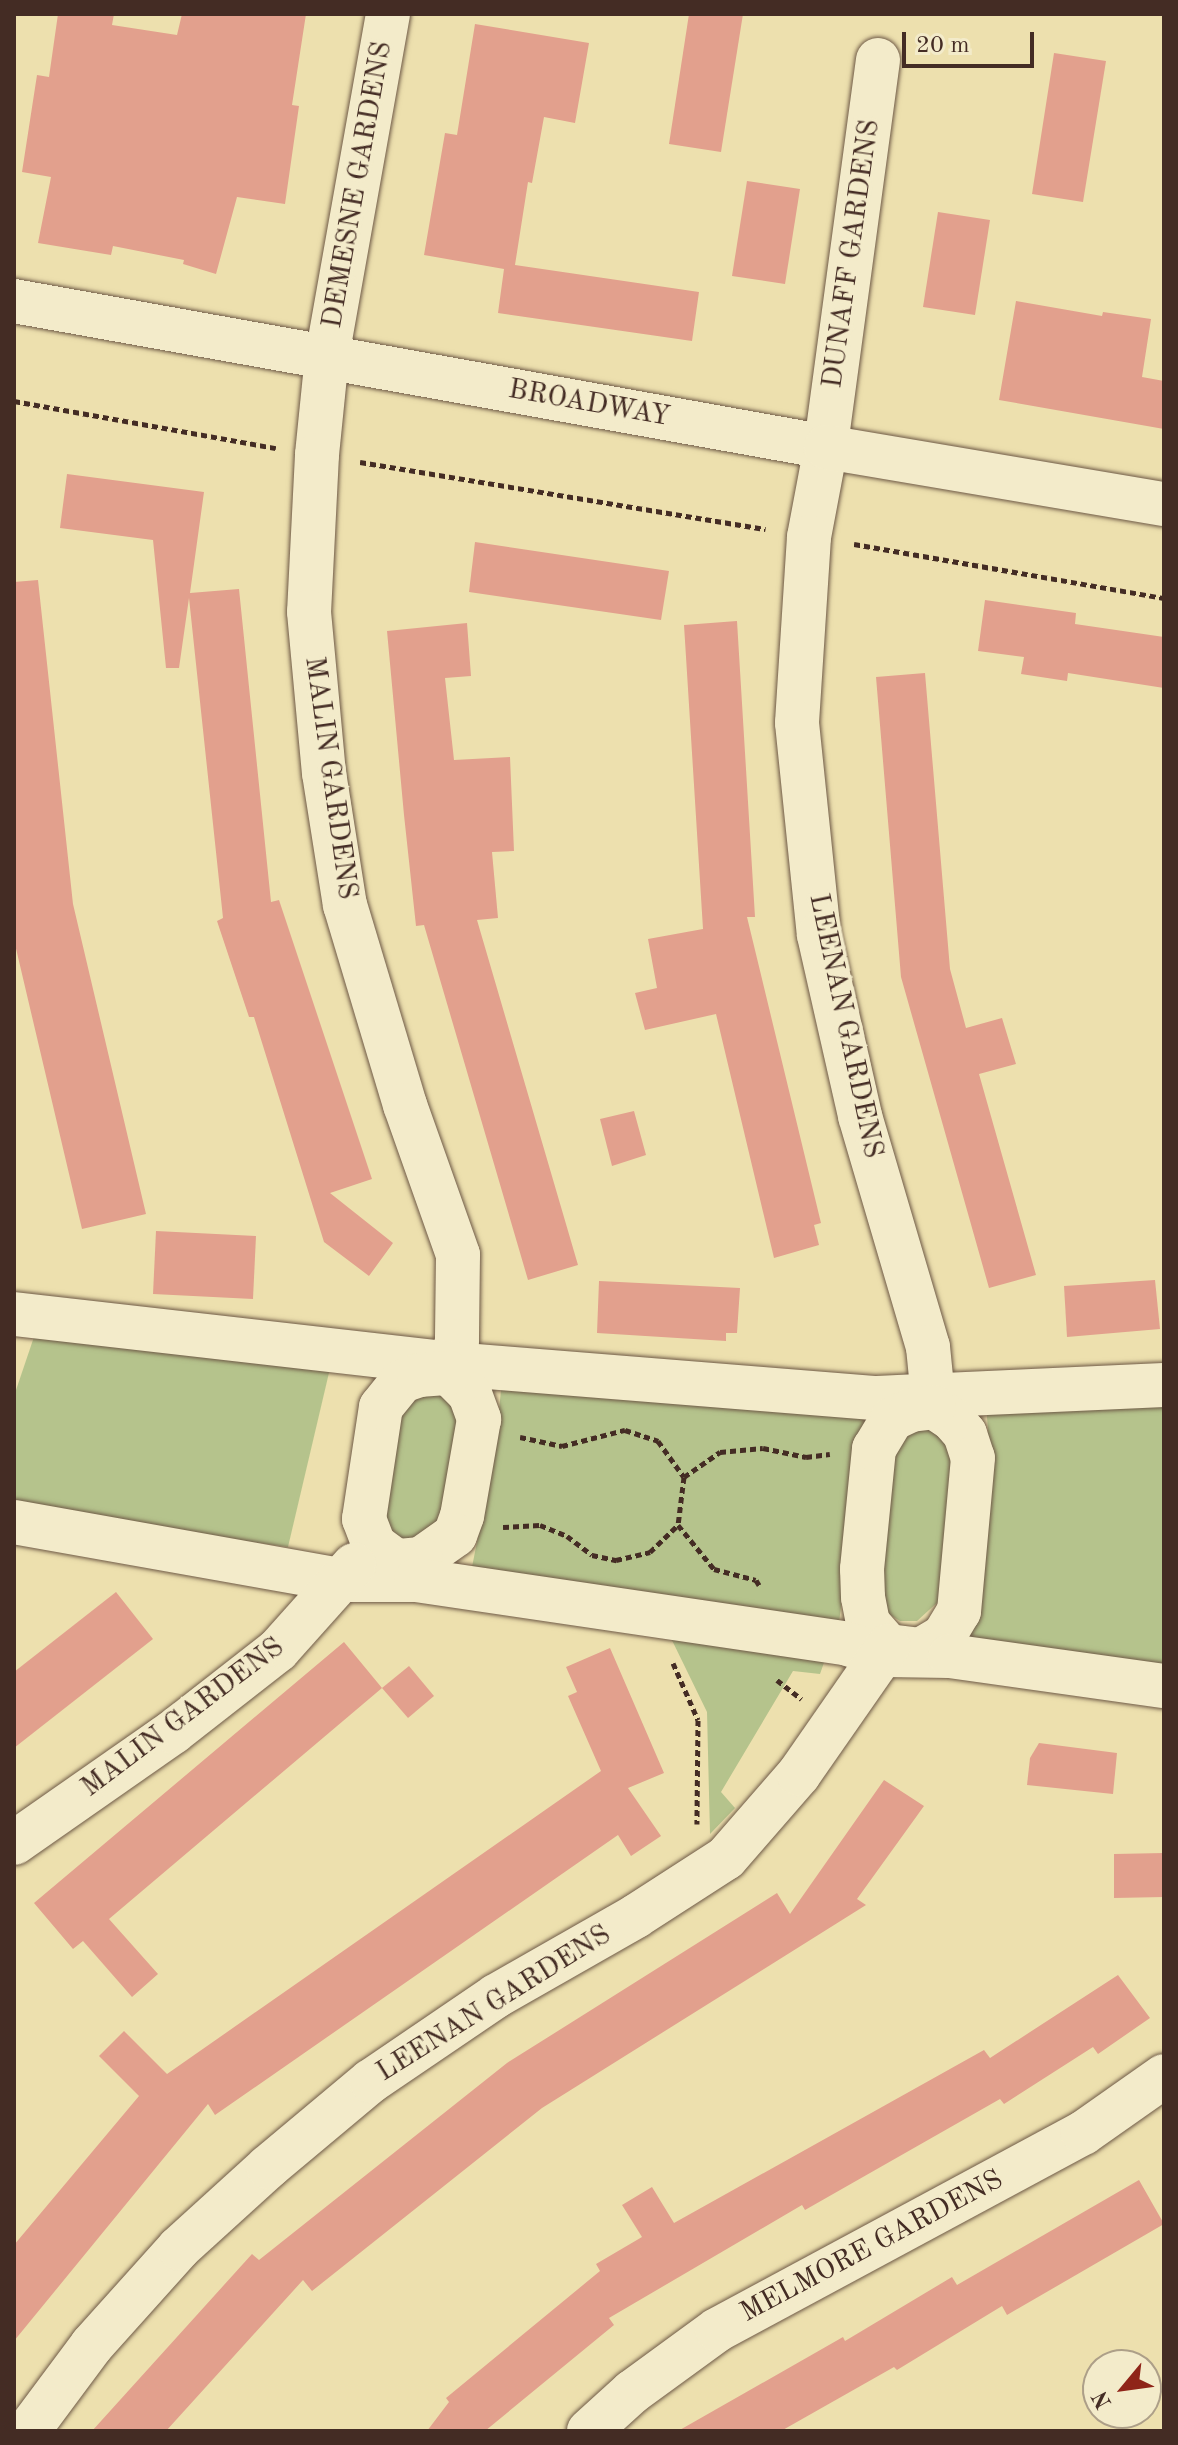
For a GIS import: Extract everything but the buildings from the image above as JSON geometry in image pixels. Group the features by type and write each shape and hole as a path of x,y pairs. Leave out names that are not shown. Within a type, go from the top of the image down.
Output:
{"street":[{"name":"DEMESNE GARDENS","path":"327,356 388,14"},
{"name":"DUNAFF GARDENS","path":"826,447 878,60"},
{"name":"BROADWAY","path":"14,301 826,447 1164,504"},
{"name":"MALIN GARDENS","path":"327,356 317,455 309,612 324,773 345,905 405,1105 458,1255 457,1341 450,1369"},
{"name":"LEENAN GARDENS","path":"826,447 809,537 797,723 819,935 860,1116 928,1347 934,1401"},
{"path":"14,1314 450,1369 877,1398 934,1401 1164,1385"},
{"path":"450,1369 470,1394 479,1419 462,1516 455,1535 421,1559 396,1561 374,1545 364,1519 381,1407 402,1381 450,1369"},
{"path":"884,1650 868,1623 862,1583 874,1449 892,1419 934,1401"},
{"path":"884,1650 921,1650 944,1636 959,1611 973,1458 965,1434 934,1401"},
{"path":"14,1522 338,1580 416,1580 884,1650 950,1656 1164,1686"},
{"name":"MALIN GARDENS","path":"14,1843 173,1732 278,1650 338,1580 374,1545"},
{"name":"LEENAN GARDENS","path":"28,2431 92,2345 179,2248 268,2167 371,2081 496,1996 726,1858 799,1774 884,1650"},
{"name":"MELMORE GARDENS","path":"589,2431 632,2392 717,2330 1083,2133 1164,2076"}],"path":[{"path":"14,401 1164,598"},
{"path":"455,1535 499,1527 540,1525 567,1536 592,1555 616,1560 650,1552 678,1525 684,1477 658,1441 625,1430 562,1446 518,1437 479,1419"},
{"path":"684,1477 720,1452 763,1448 806,1457 833,1454 880,1435"},
{"path":"678,1525 714,1569 756,1580 774,1621 766,1659 776,1680 833,1724"},
{"path":"653,1615 698,1720 697,1877"}],"green space":[{"path":"37,1328 332,1360 288,1547 14,1509 14,1396"},
{"path":"502,1380 871,1410 863,1428 838,1631 471,1572 495,1452"},
{"path":"437,1392 454,1402 464,1429 449,1520 409,1546 380,1521 392,1429 417,1394"},
{"path":"1164,1393 1164,1675 965,1642 988,1430 986,1404"},
{"path":"936,1423 957,1455 940,1600 917,1621 900,1621 884,1611 877,1595 893,1438"},
{"path":"666,1628 827,1654 820,1674 793,1671 721,1792 735,1808 710,1834 707,1712"}]}
